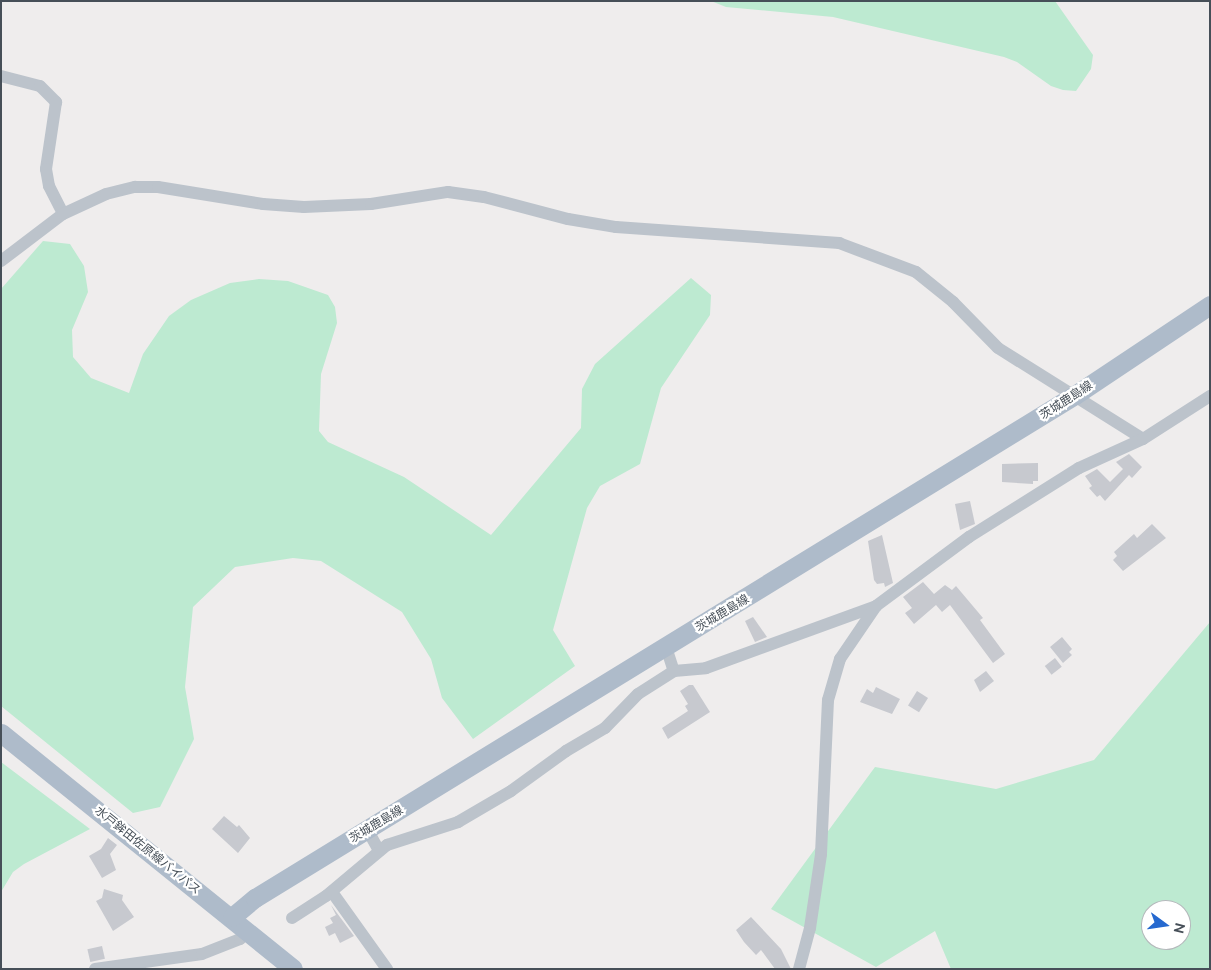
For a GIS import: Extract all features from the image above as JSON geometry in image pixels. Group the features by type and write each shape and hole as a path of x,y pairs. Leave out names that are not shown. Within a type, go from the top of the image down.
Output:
{"main road":[{"name":"茨城鹿島線","path":"232,918 255,898 1075,395 1210,305"},
{"name":"水戸鉾田佐原線バイパス","path":"1,733 293,969"}],"street":[{"path":"1,76 40,86 56,102 46,169 49,186 63,214"},
{"path":"1,261 63,214 106,194 135,187 158,187 263,204 304,207 371,204 448,192 484,197 568,220 616,227 839,243 916,272 953,302 998,348 1143,439"},
{"path":"292,918 332,892 387,845 458,822 511,791 566,751 606,728 638,694 674,671 706,668 876,606 969,537 1079,468 1143,439 1210,396"},
{"path":"799,969 810,928 822,854 828,700 840,659 876,606"},
{"path":"666,647 674,671"},
{"path":"367,829 379,851"},
{"path":"332,892 387,969"},
{"path":"95,969 202,954 240,939 247,930"}],"green space":[{"path":"711,1 1055,1 1093,55 1091,69 1076,91 1063,90 1051,86 1017,62 1004,57 833,17 726,7"},
{"path":"43,241 70,244 84,266 88,292 72,330 73,357 91,378 129,393 143,354 169,316 191,300 230,283 259,279 288,281 328,295 335,307 337,323 321,374 319,431 328,442 404,477 491,535 581,428 582,389 595,364 691,278 711,295 710,315 661,388 640,464 600,486 587,508 553,630 575,666 473,739 442,698 431,659 402,612 321,561 293,558 235,567 193,607 185,687 194,739 160,807 133,813 1,706 1,289"},
{"path":"1210,622 1210,969 951,969 935,931 876,967 771,909 875,767 996,789 1094,760"},
{"path":"1,762 90,829 24,864 13,872 1,892"}],"building":[{"path":"1129,454 1142,467 1132,478 1129,475 1105,501 1100,495 1097,497 1089,488 1092,486 1085,476 1097,469 1110,482 1123,469 1116,462"},
{"path":"1038,463 1038,481 1033,481 1033,484 1002,482 1002,464"},
{"path":"970,501 975,524 960,530 955,504"},
{"path":"1152,524 1166,538 1123,571 1113,560 1117,556 1114,552 1134,534 1137,538"},
{"path":"882,535 893,583 885,587 884,583 877,584 874,580 868,541"},
{"path":"923,582 934,594 945,585 952,590 956,586 983,618 980,620 1005,654 993,663 950,605 942,612 936,605 914,624 905,613 912,608 903,597"},
{"path":"753,617 767,637 755,642 745,621"},
{"path":"1062,637 1072,649 1069,652 1072,655 1063,663 1050,647"},
{"path":"1055,658 1062,667 1052,675 1045,666"},
{"path":"986,671 994,681 980,692 974,680"},
{"path":"689,685 693,685 710,712 668,739 662,728 688,711 685,706 688,704 680,691"},
{"path":"876,687 900,699 892,714 860,702 867,689 873,693"},
{"path":"917,691 928,698 919,712 908,705"},
{"path":"224,816 237,827 239,825 250,838 238,853 212,829"},
{"path":"108,838 117,845 110,854 116,870 102,878 89,856 101,849"},
{"path":"104,889 123,895 122,900 134,917 113,931 96,901 102,898"},
{"path":"331,905 354,936 340,943 335,933 329,936 325,927 333,923 330,918 336,915"},
{"path":"751,917 781,949 791,969 775,969 761,950 756,955 744,942 736,930"},
{"path":"102,946 105,959 90,962 87,949"}]}
